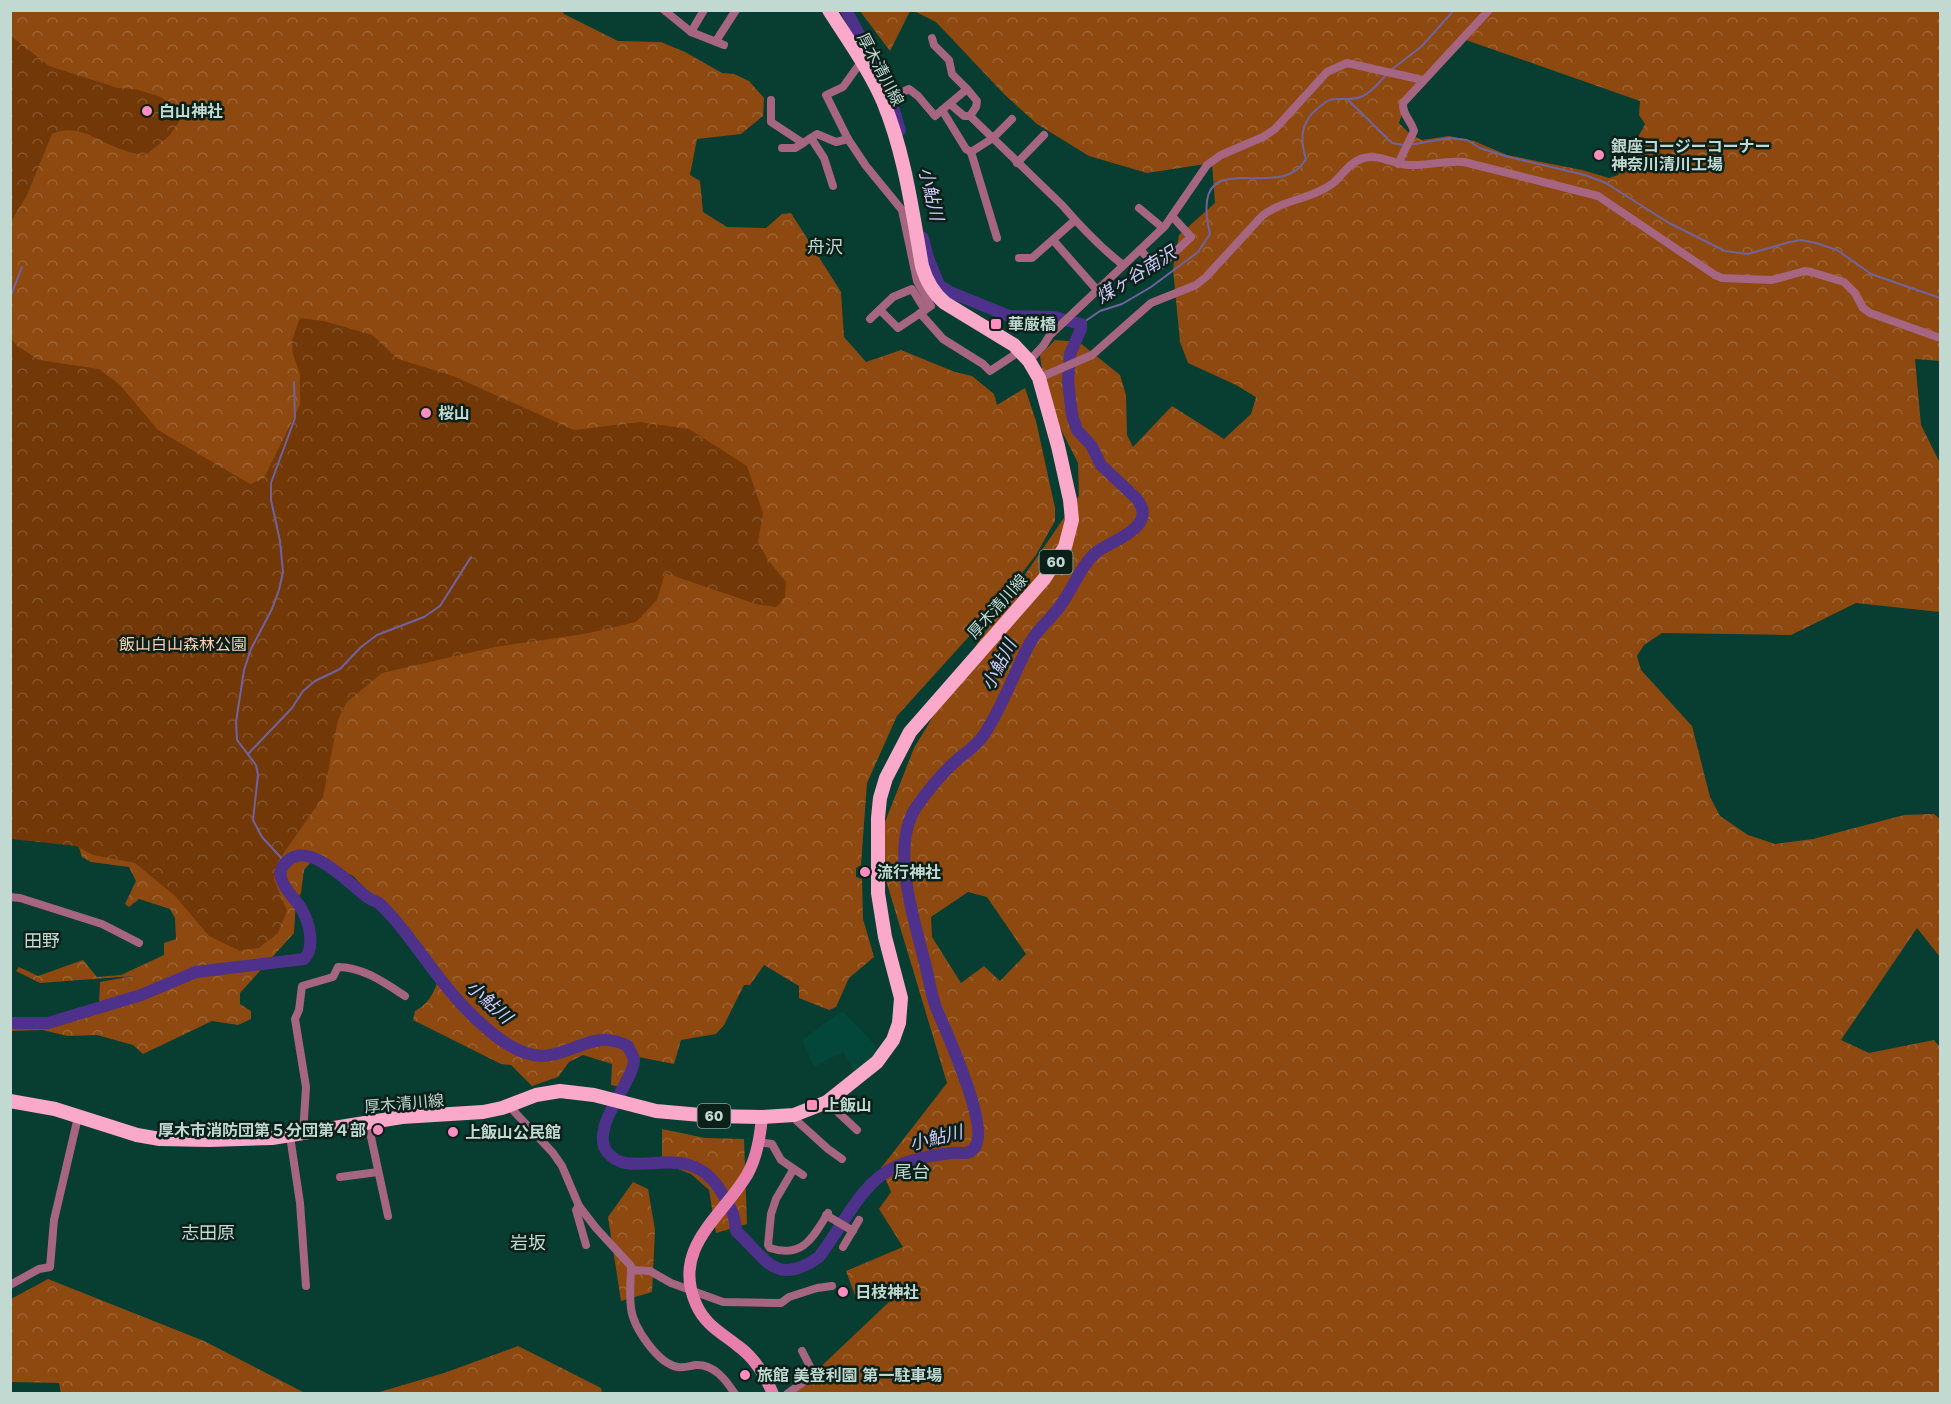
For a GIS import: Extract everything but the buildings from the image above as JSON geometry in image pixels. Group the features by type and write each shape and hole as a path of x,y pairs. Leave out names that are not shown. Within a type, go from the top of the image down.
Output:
{"main road":[{"name":"厚木清川線","path":"827,1102 877,1062 893,1040 899,1023 901,998 885,937 878,893 878,818 880,798 886,778 910,732 1044,579 1068,540 1072,520 1058,446 1039,378 1014,345 945,303 918,266 901,155 885,100 829,10"},
{"name":"厚木清川線","path":"10,1101 55,1109 115,1130 160,1139 250,1139 297,1135 402,1117 473,1114 536,1095 560,1091 602,1097 627,1105 673,1113 762,1117 798,1114"},
{"name":"60","path":"798,1114 827,1102"}],"street":[{"path":"691,32 704,10"},
{"path":"664,11 691,32 720,43 736,10"},
{"path":"1398,164 1414,131 1412,123 1402,109 1403,103 1489,10"},
{"path":"932,38 934,45 949,60 952,74 976,101 976,107 970,116"},
{"path":"861,62 843,87 826,96 848,139 866,166 902,210 918,266 917,281 931,306 898,328 880,310"},
{"path":"870,319 893,297 912,289 923,312 943,339 983,364 990,371 1043,346 1094,292 1163,228 1208,165 1221,155 1263,137 1275,129 1327,72 1347,63 1423,80"},
{"path":"885,100 909,89 935,116 967,90"},
{"path":"771,100 771,122 803,143"},
{"path":"950,104 964,116 970,116 1062,205 1105,251 1124,266"},
{"path":"942,110 966,149 971,152 997,238"},
{"path":"971,152 993,138 1012,119"},
{"path":"782,148 795,148 817,134 836,142 848,139"},
{"path":"1017,163 1044,135"},
{"path":"811,138 824,158 833,186"},
{"path":"1039,378 1087,358 1151,303 1196,285 1272,208 1320,191 1333,184 1355,162 1364,158 1377,157 1398,164 1416,165 1449,160 1464,162 1598,196 1722,278 1772,280 1805,271 1812,272 1844,282 1855,293 1863,308 1870,313 1941,338"},
{"path":"1139,208 1163,228"},
{"path":"1140,250 1158,268 1191,237 1172,216"},
{"path":"1019,258 1032,258 1074,220"},
{"path":"1053,240 1094,292"},
{"path":"10,897 20,898 102,924 139,943"},
{"path":"306,1286 297,1135 306,1087 295,1019 299,1010 302,986 333,977 338,967 347,967 361,970 405,996"},
{"path":"827,1102 857,1130"},
{"path":"508,1105 543,1140 559,1161 579,1206 631,1266 632,1312 645,1339 660,1358 670,1365 680,1368 696,1365 710,1367 719,1373 735,1394"},
{"path":"798,1114 796,1121 842,1159"},
{"path":"10,1285 39,1269 50,1267 54,1220 78,1117"},
{"path":"762,1117 766,1141 782,1160 803,1175"},
{"path":"368,1123 388,1216"},
{"path":"766,1141 735,1192 700,1237 692,1258 690,1279 696,1305 705,1320 752,1358 769,1382 773,1394"},
{"path":"793,1170 776,1199 771,1214 768,1245 770,1248 779,1251 793,1251 802,1247 811,1239 828,1215 852,1230"},
{"path":"340,1177 378,1172"},
{"path":"579,1206 576,1210 586,1245"},
{"path":"843,1247 859,1220"},
{"path":"631,1270 650,1271 671,1283 723,1302 781,1303 789,1297 832,1286"},
{"path":"787,1394 814,1374 802,1351"}],"shaded area":[{"path":"842,1011 878,1050 854,1072 843,1052 814,1067 802,1040"}],"green space":[{"path":"11,11 562,11 618,41 661,42 685,52 722,73 734,74 749,81 764,98 763,116 741,134 697,139 690,175 700,181 703,212 727,227 766,228 782,214 791,213 841,292 844,337 866,362 901,350 955,372 972,376 994,394 997,405 1025,388 1036,421 1055,508 1055,521 1036,555 992,611 897,716 867,783 861,865 856,868 856,877 862,879 863,919 874,957 849,978 836,1007 829,1010 799,998 799,986 764,965 750,985 744,985 724,1025 716,1034 681,1040 674,1064 633,1056 621,1087 611,1085 612,1064 583,1055 569,1062 558,1077 532,1086 511,1065 501,1064 413,1020 415,1011 429,999 437,983 418,959 415,942 353,876 332,866 311,862 304,870 301,893 296,901 294,933 240,993 240,1004 251,1011 251,1019 238,1025 212,1021 143,1054 133,1045 97,1035 68,1036 42,1030 11,1031 11,1017 28,1023 104,1010 99,1004 100,982 133,976 40,983 16,971 19,967 38,976 83,960 97,977 121,975 164,955 164,943 176,939 175,918 170,909 139,899 129,907 125,904 136,881 129,867 91,862 82,857 77,841 10,800"},
{"path":"860,11 910,11 890,51"},
{"path":"914,11 1940,11 1940,361 1915,359 1921,425 1940,463 1940,612 1856,603 1791,635 1662,633 1644,645 1637,656 1641,670 1692,726 1710,797 1720,816 1748,835 1775,844 1813,839 1904,815 1934,814 1940,819 1940,957 1917,928 1841,1040 1869,1053 1934,1040 1940,1047 1940,1393 792,1394 890,1301 881,1286 856,1298 846,1271 903,1247 879,1209 891,1192 881,1168 947,1083 885,877 885,822 914,748 973,650 1079,496 1078,463 1046,400 1040,355 1055,340 1079,342 1120,375 1126,395 1127,435 1133,447 1172,406 1224,439 1251,414 1256,397 1188,363 1180,342 1173,269 1179,235 1215,203 1212,163 1147,173 1089,156 1037,124 1005,95 936,22","holes":["1463,39 1640,101 1639,115 1645,124 1618,175 1609,178 1582,170 1507,155 1474,141 1449,136 1422,140 1410,134 1399,123 1405,105","968,892 987,897 1026,954 1000,981 984,966 961,983 932,937 931,917"]},
{"path":"11,36 49,66 118,88 135,89 161,97 175,108 179,122 170,135 146,155 114,147 88,134 71,130 52,134 27,195 11,222"},
{"name":"飯山白山森林公園","path":"300,318 324,321 372,335 398,359 453,376 574,430 640,422 689,429 747,466 763,513 758,542 768,560 786,582 785,597 776,607 756,604 665,573 657,600 636,622 584,634 495,647 382,673 346,703 338,720 323,797 278,861 274,880 287,911 278,933 259,948 240,951 209,936 175,896 135,863 93,855 76,846 11,839 11,338 16,345 39,360 99,369 120,385 158,430 250,484 264,478 300,405 300,374 293,354 292,340"},
{"path":"662,1129 705,1138 744,1139 747,1224 716,1233 709,1190 691,1174 662,1163"},
{"path":"633,1182 648,1189 655,1230 652,1292 621,1301 608,1217"},
{"path":"48,1279 204,1341 305,1393 61,1394 59,1383 11,1382 11,1299"},
{"path":"518,1346 601,1388 602,1393 376,1393 444,1373"}],"waterway":[{"name":"小鮎川","path":"846,10 883,83 900,130"},
{"name":"煤ヶ谷南沢","path":"1391,70 1422,46 1454,10"},
{"name":"煤ヶ谷南沢","path":"1081,324 1100,311 1122,304 1151,287 1198,252 1210,234 1206,205 1212,188 1223,180 1277,177 1293,172 1306,159 1302,138 1305,125 1312,113 1330,100 1354,99 1363,96 1387,74"},
{"path":"1348,100 1392,143 1403,145"},
{"path":"1409,145 1449,138 1467,140 1480,148 1509,157 1585,175 1606,183 1669,223 1725,251 1748,254 1801,240 1816,243 1837,250 1871,274 1940,298"},
{"name":"小鮎川","path":"10,1023 48,1023 141,995 196,972 304,959 310,948 309,927 301,908 283,884 281,871 290,859 299,856 309,857 331,868 367,897 379,903 464,1007 509,1045 540,1056 560,1053 597,1040 607,1040 628,1046 634,1059 633,1068 603,1131 603,1143 608,1153 619,1161 632,1164 662,1162 693,1166 708,1176 730,1207 736,1231 772,1266 781,1270 792,1270 819,1257 862,1195 883,1174 895,1167 929,1156 970,1152 976,1146 978,1134 972,1099 935,1004 910,905 904,862 909,822 917,806 936,781 983,736 1030,643 1064,601 1091,557 1138,525 1142,517 1142,509 1137,499 1101,465 1091,445 1077,430 1072,415 1068,381 1070,354 1081,324 1054,317 1009,316 950,292 939,285 923,238"},
{"path":"10,298 22,267"},
{"path":"286,863 262,837 253,820 258,775 256,765 237,740 236,722 244,670 251,649 272,609 283,572 280,541 271,500 271,483 295,418 294,382"},
{"path":"248,754 292,708 303,691 315,681 340,669 361,647 377,635 424,617 440,606 471,557"}],"place":[{"name":"白山神社","path":"147,111"},
{"name":"銀座コージーコーナー 神奈川清川工場","path":"1599,155"},
{"name":"華厳橋","path":"996,324"},
{"name":"桜山","path":"426,413"},
{"name":"流行神社","path":"865,872"},
{"name":"上飯山","path":"812,1105"},
{"name":"厚木市消防団第５分団第４部","path":"378,1130"},
{"name":"上飯山公民館","path":"453,1132"},
{"name":"日枝神社","path":"843,1292"},
{"name":"旅館 美登利園 第一駐車場","path":"745,1375"}],"district":[{"name":"舟沢","path":"825,247"},
{"name":"田野","path":"42,941"},
{"name":"尾台","path":"912,1172"},
{"name":"志田原","path":"208,1233"},
{"name":"岩坂","path":"528,1243"}]}
